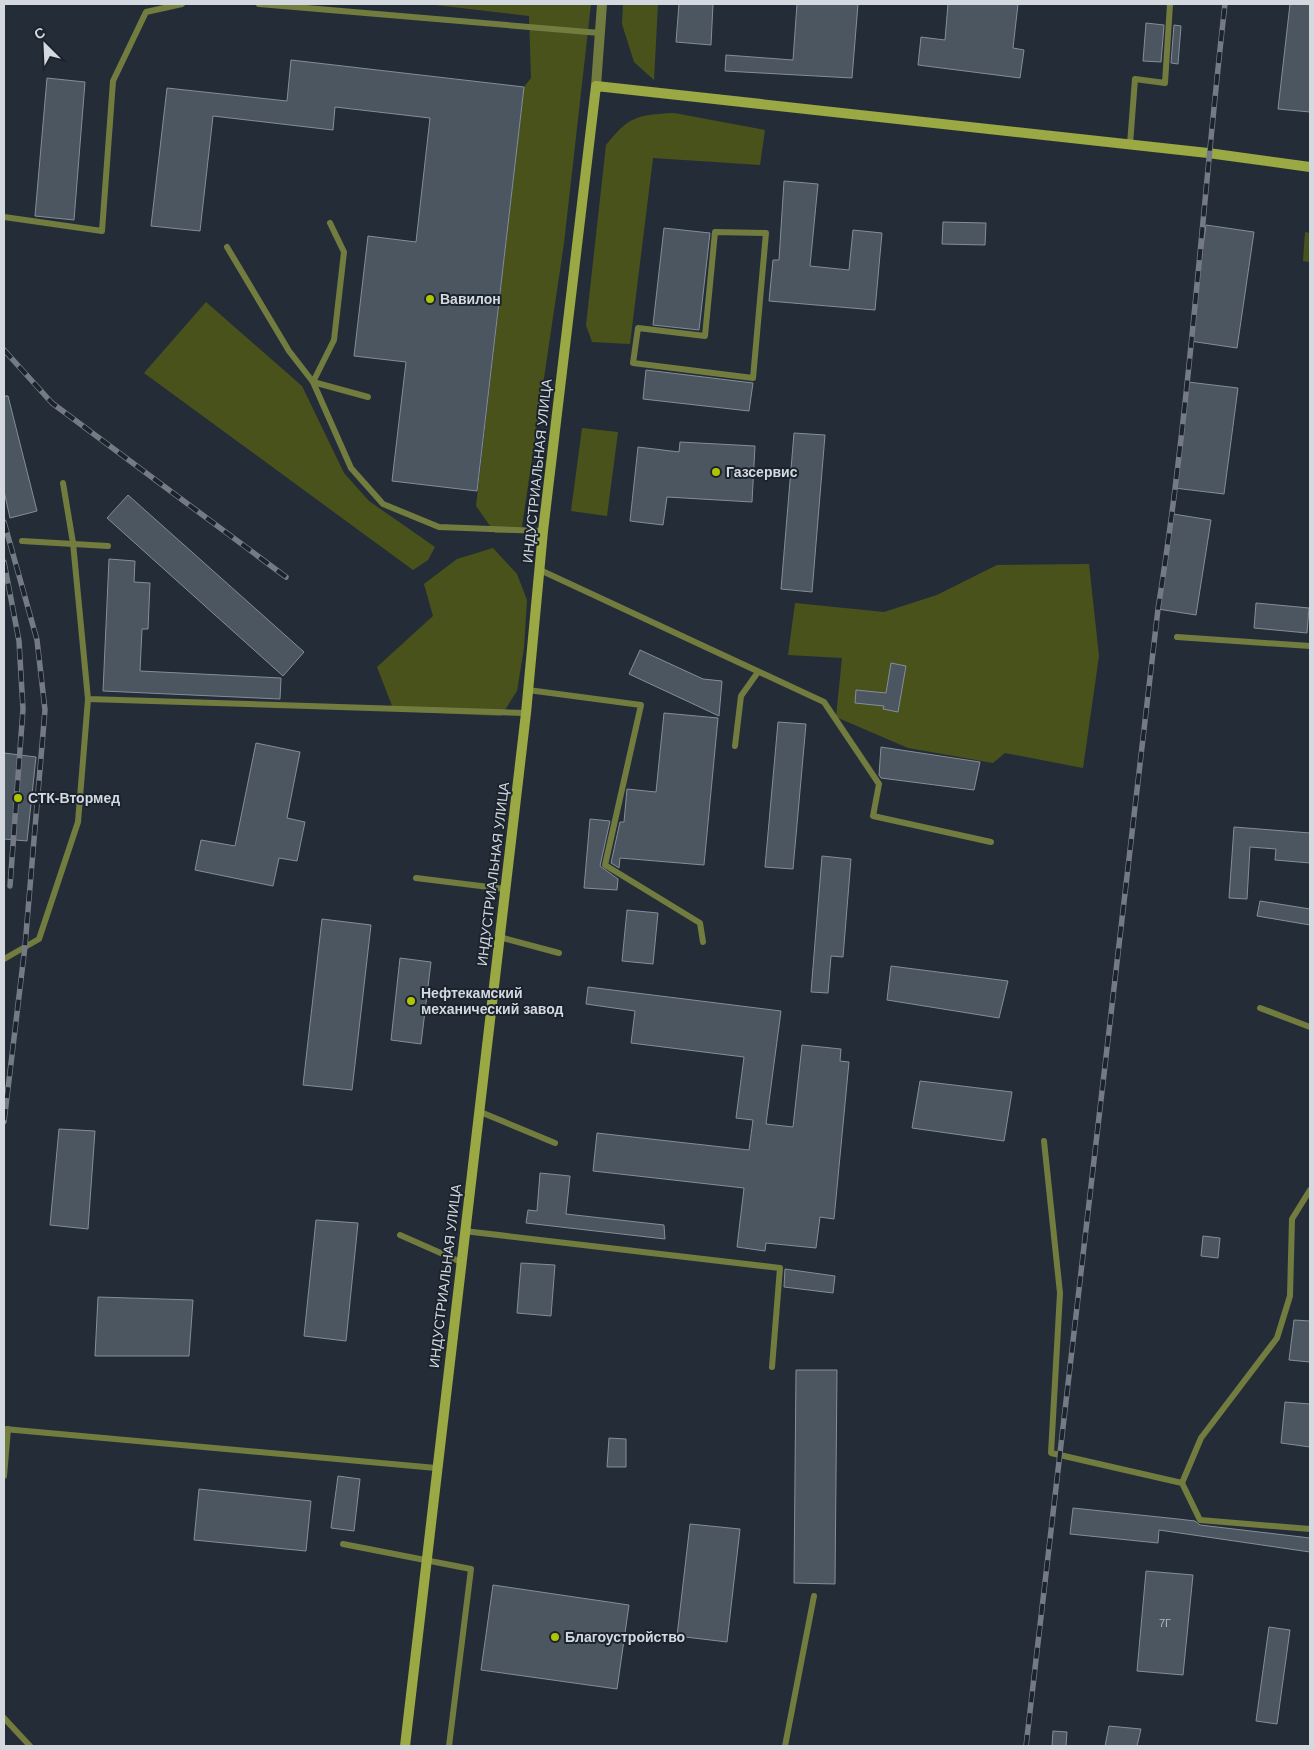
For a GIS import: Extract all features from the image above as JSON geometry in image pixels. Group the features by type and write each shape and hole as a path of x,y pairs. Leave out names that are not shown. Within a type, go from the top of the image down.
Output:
{"main road":[{"path":"596,86 1130,144 1310,167"},
{"name":"ИНДУСТРИАЛЬНАЯ УЛИЦА","path":"405,1746 460,1262 526,713 544,531 596,86"}],"street":[{"name":"ИНДУСТРИАЛЬНАЯ УЛИЦА","path":"596,86 602,4"}],"lane":[{"path":"4,217 102,231 114,81 146,12 182,4"},
{"path":"259,4 600,33"},
{"path":"1130,144 1136,79 1165,83 1170,4"},
{"path":"313,382 334,340 344,252 330,223"},
{"path":"715,232 766,233 753,378 633,363 638,328 705,336 715,232"},
{"path":"227,248 289,351 313,382 351,468 383,504 439,528 544,531"},
{"path":"313,382 368,397"},
{"path":"4,958 39,939 78,822 88,699 73,543 64,483"},
{"path":"22,541 108,546"},
{"path":"540,570 824,702 879,784 873,816 992,842"},
{"path":"1177,637 1310,646"},
{"path":"735,746 742,696 758,672"},
{"path":"528,690 641,705 605,865 700,923 703,942"},
{"path":"88,699 526,713"},
{"path":"416,878 505,889"},
{"path":"499,937 559,953"},
{"path":"1260,1008 1310,1027"},
{"path":"478,1111 555,1143"},
{"path":"1044,1141 1060,1293 1051,1453 1182,1483"},
{"path":"1310,1190 1292,1219 1290,1296 1277,1338 1201,1438 1182,1483 1200,1520 1310,1529"},
{"path":"464,1231 780,1268 772,1367"},
{"path":"400,1235 460,1262"},
{"path":"4,1476 6,1429 436,1468"},
{"path":"343,1544 471,1569 449,1746"},
{"path":"785,1746 814,1596"},
{"path":"4,1718 30,1746"}],"green space":[{"path":"427,4 591,4 564,243 521,533 495,533 476,506 524,87 531,78 529,16"},
{"path":"623,4 658,4 654,80 634,62 622,24"},
{"path":"674,113 765,130 760,165 653,158 630,344 592,342 586,325 606,145 621,128 635,119 642,116"},
{"path":"1305,232 1310,233 1310,262 1303,261"},
{"path":"206,302 302,386 344,473 369,501 435,547 428,560 413,570 144,373"},
{"path":"582,428 618,432 607,516 571,511"},
{"path":"493,548 517,574 527,600 524,648 517,691 501,716 394,711 377,667 433,616 424,584 457,559"},
{"path":"1089,564 1099,656 1083,768 1005,753 993,763 908,748 836,717 842,658 788,655 795,603 884,612 937,595 997,565"}],"building":[{"path":"679,4 713,4 711,45 676,42"},
{"path":"797,4 858,4 852,78 725,71 726,55 793,60"},
{"path":"948,4 1018,4 1013,48 1024,50 1020,78 918,65 921,37 945,40"},
{"path":"1290,4 1310,4 1310,112 1278,109"},
{"path":"1146,23 1164,25 1161,62 1143,61"},
{"path":"1174,25 1181,26 1178,64 1171,63"},
{"name":"Вавилон","path":"291,60 524,87 477,491 392,481 406,362 354,356 368,236 416,242 430,118 335,107 333,130 213,116 200,231 151,226 167,88 287,101"},
{"path":"47,78 85,82 74,220 35,216"},
{"path":"784,181 818,184 810,266 849,270 853,230 882,233 875,310 769,301 773,260 779,260"},
{"path":"943,222 986,223 985,245 942,244"},
{"path":"1206,225 1254,232 1237,348 1190,341"},
{"path":"664,228 710,233 699,330 653,325"},
{"path":"646,370 753,383 749,411 643,399"},
{"path":"1188,382 1238,388 1224,494 1174,488"},
{"path":"4,396 8,396 37,511 10,518 4,491"},
{"path":"794,433 825,435 812,592 781,589"},
{"path":"680,442 755,446 752,502 667,497 663,525 630,521 638,447 679,452"},
{"path":"128,495 304,652 283,676 107,518"},
{"path":"1173,514 1211,520 1196,615 1158,609"},
{"path":"109,559 135,561 134,582 150,583 148,629 142,629 140,671 281,678 280,699 103,691"},
{"path":"1256,603 1309,608 1307,633 1254,628"},
{"path":"640,650 703,679 722,681 719,716 629,674"},
{"path":"891,663 906,666 898,712 883,709 884,706 855,703 856,690 886,693"},
{"path":"664,713 718,718 704,865 620,858 619,868 611,863 620,822 624,822 627,789 656,792"},
{"path":"778,722 806,724 793,869 765,867"},
{"path":"256,743 300,752 287,818 305,822 297,861 279,858 273,886 195,870 201,840 235,846"},
{"path":"881,747 980,762 974,790 881,778 879,775"},
{"name":"СТК-Втормед","path":"4,753 36,757 27,841 4,839"},
{"path":"590,819 610,821 600,866 618,879 617,890 584,888"},
{"path":"1234,827 1310,833 1310,863 1275,860 1276,849 1250,847 1247,899 1229,898"},
{"path":"822,856 851,859 843,957 831,956 828,993 811,992"},
{"path":"1260,901 1310,909 1310,925 1257,916"},
{"path":"627,910 658,913 653,964 622,961"},
{"path":"322,919 371,925 352,1090 303,1085"},
{"name":"Нефтекамский механический завод","path":"400,958 431,962 421,1044 391,1040"},
{"path":"891,966 1008,981 999,1018 887,1000"},
{"path":"588,987 781,1011 766,1124 793,1127 802,1045 841,1049 840,1061 849,1062 834,1219 820,1217 816,1248 766,1243 765,1251 737,1247 744,1188 593,1171 597,1133 749,1150 753,1120 736,1118 744,1057 631,1043 635,1011 586,1004"},
{"path":"920,1081 1012,1092 1004,1141 912,1128"},
{"path":"59,1129 95,1131 88,1229 50,1225"},
{"path":"540,1173 570,1176 566,1214 664,1225 665,1239 526,1223 528,1210 537,1211"},
{"path":"316,1220 358,1223 346,1341 304,1336"},
{"path":"1203,1236 1220,1238 1218,1258 1201,1256"},
{"path":"521,1263 555,1265 551,1316 517,1313"},
{"path":"785,1269 835,1276 833,1293 784,1287"},
{"path":"98,1297 193,1300 189,1356 95,1356"},
{"path":"1294,1320 1310,1321 1310,1362 1289,1360"},
{"path":"796,1370 837,1370 835,1584 794,1583"},
{"path":"1285,1402 1310,1404 1310,1447 1281,1443"},
{"path":"609,1438 626,1439 626,1467 607,1467"},
{"path":"338,1476 360,1479 354,1531 331,1528"},
{"path":"199,1489 311,1501 306,1551 194,1540"},
{"path":"1073,1508 1195,1521 1200,1525 1310,1538 1310,1552 1159,1530 1158,1543 1070,1534"},
{"path":"690,1524 740,1529 727,1642 677,1636"},
{"path":"1146,1571 1193,1575 1183,1675 1137,1671"},
{"name":"Благоустройство","path":"493,1585 629,1605 617,1689 481,1670"},
{"path":"1269,1627 1290,1630 1277,1724 1256,1721"},
{"path":"1109,1726 1141,1729 1137,1746 1105,1746"},
{"path":"1053,1731 1067,1732 1066,1746 1052,1746"}],"railway":[{"path":"1026,1746 1158,609 1179,458 1225,4"},
{"path":"4,350 52,403 286,577"},
{"path":"4,522 37,640 45,710 25,946 4,1122"},
{"path":"4,562 19,641 23,709 10,886"}],"place":[{"name":"Вавилон","path":"430,299"},
{"name":"Газсервис","path":"716,472"},
{"name":"СТК-Втормед","path":"18,798"},
{"name":"Нефтекамский механический завод","path":"411,1001"},
{"name":"Благоустройство","path":"555,1637"}]}
